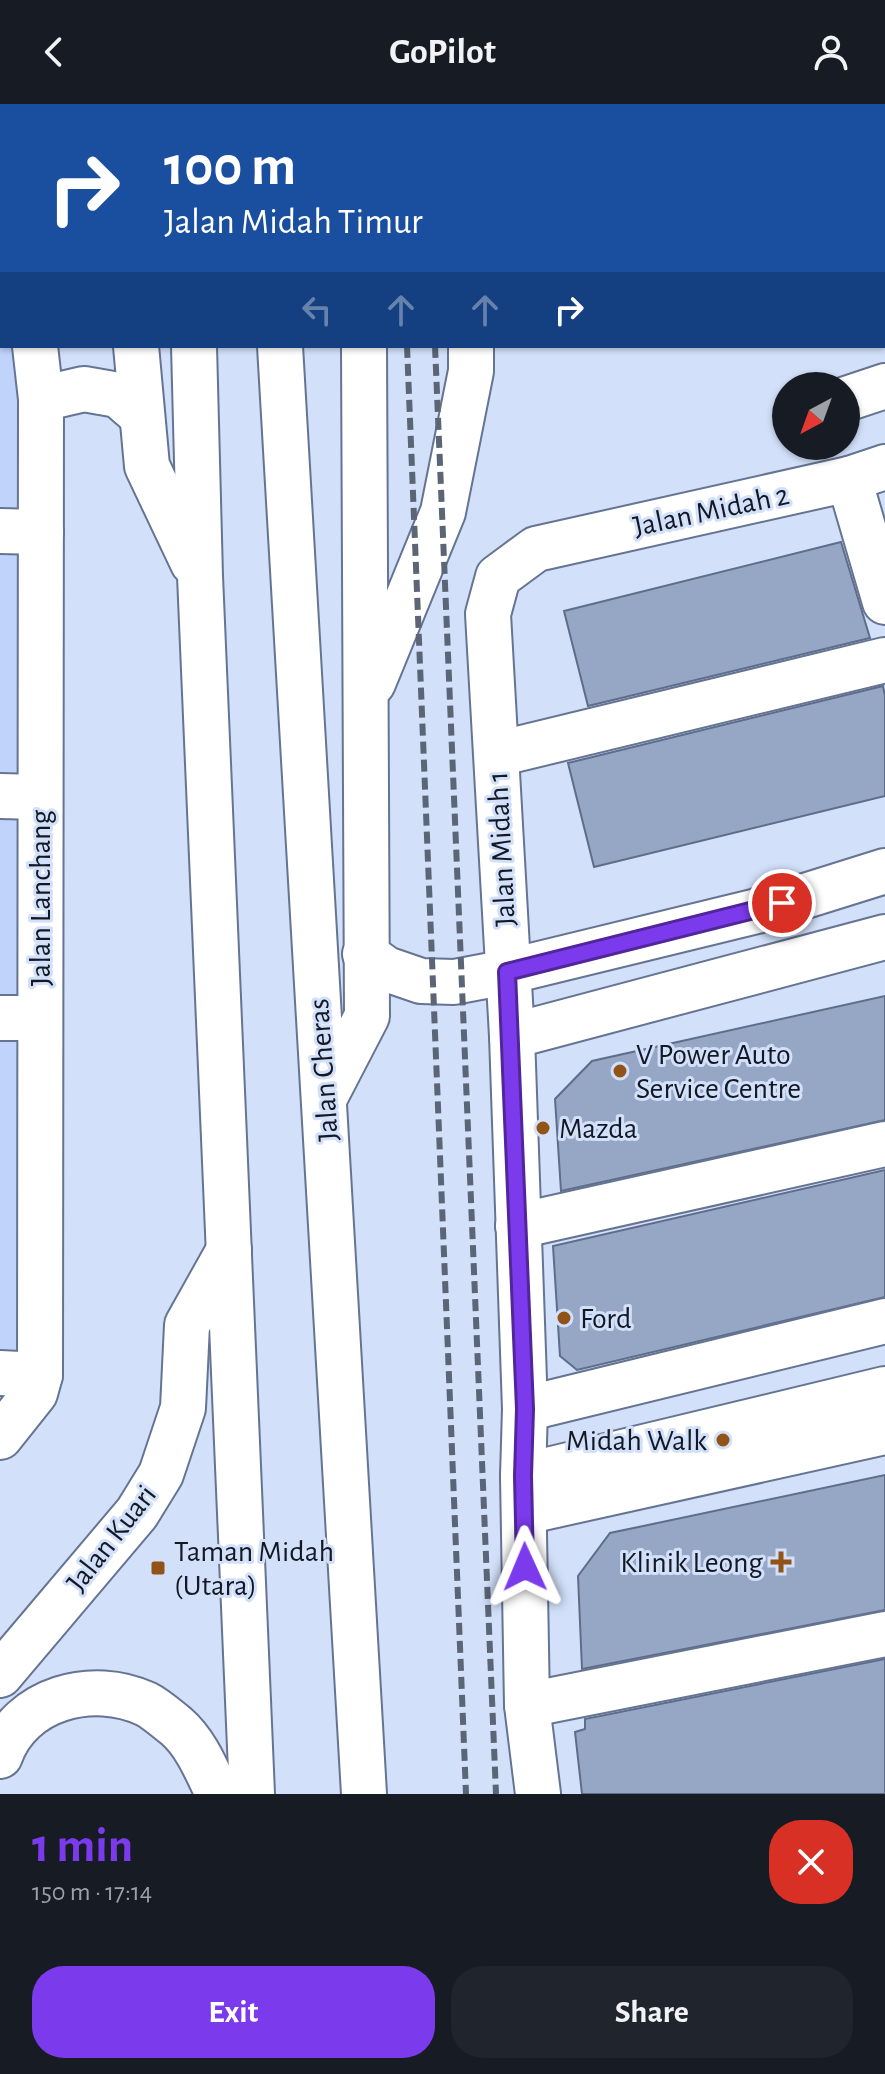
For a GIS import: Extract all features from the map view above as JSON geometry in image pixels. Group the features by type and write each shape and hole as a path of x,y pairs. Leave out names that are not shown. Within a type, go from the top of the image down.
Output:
{"main road":[{"name":"Jalan Lanchang","path":"0,1437 35,1393 20,1374 20,796 21,532 41,399 35,348"},
{"path":"136,348 147,466 200,576"},
{"path":"194,348 200,576 252,1794"},
{"name":"Jalan Cheras","path":"280,348 364,1794"},
{"path":"325,1097 367,1016 364,348"},
{"path":"366,700 443,512 471,371 471,348"},
{"path":"860,394 885,386"},
{"path":"41,399 84,389 118,395 141,415"},
{"path":"867,473 885,602"},
{"name":"Jalan Midah 2","path":"536,549 867,473"},
{"name":"Jalan Midah 1","path":"536,549 498,577 488,614 512,1036 525,1409 527,1705 538,1794"},
{"path":"497,754 885,660"},
{"path":"365,954 386,969 421,981 454,982 757,911 885,871"},
{"path":"512,1036 884,941"},
{"path":"518,1226 885,1144"},
{"name":"Jalan Kuari","path":"0,1675 137,1513 161,1474 183,1408 187,1325 229,1250"},
{"path":"525,1409 885,1321"},
{"path":"524,1494 885,1389"},
{"path":"524,1494 885,1432"},
{"path":"527,1705 885,1634"},
{"path":"0,1756 17,1728 31,1713 55,1699 83,1694 113,1694 146,1704 178,1728 199,1756 218,1794"}],"shaded area":[{"path":"0,348 20,348 20,1387 0,1414"}],"building":[{"path":"841,542 870,638 588,706 564,611"},
{"path":"883,686 885,796 594,867 568,763"},
{"path":"885,996 885,1120 561,1191 555,1099 592,1061"},
{"path":"885,1170 885,1297 577,1370 560,1356 553,1246"},
{"path":"885,1475 885,1610 582,1669 578,1576 610,1533"},
{"path":"885,1659 885,1794 582,1794 575,1732 585,1729 585,1719"}],"railway":[{"path":"407,348 466,1794"},
{"path":"435,348 496,1794"}],"place":[{"name":"V Power Auto Service Centre","path":"620,1071"},
{"name":"Mazda","path":"543,1128"},
{"name":"Ford","path":"564,1318"},
{"name":"Midah Walk","path":"723,1440"},
{"name":"Klinik Leong","path":"781,1562"},
{"name":"Taman Midah (Utara)","path":"158,1568"}],"route":[{"path":"525,1567 525,1409 507,972 782,903"}]}
